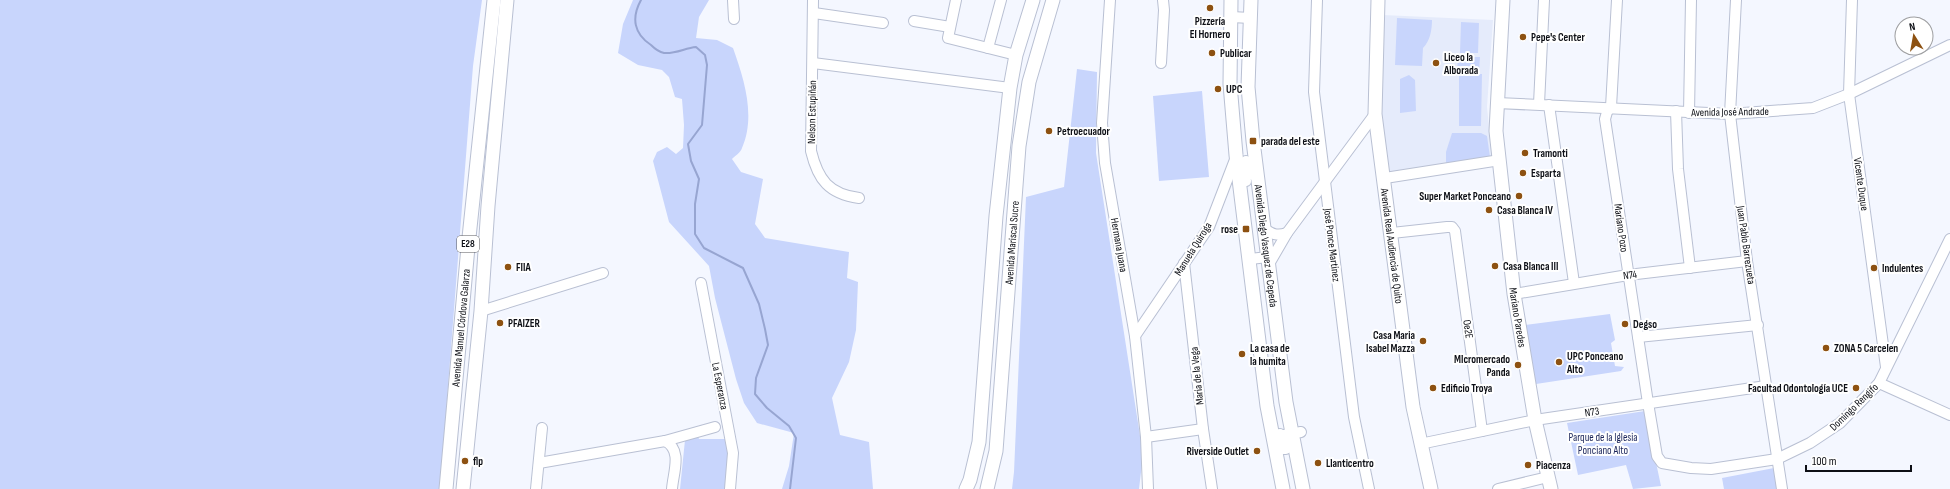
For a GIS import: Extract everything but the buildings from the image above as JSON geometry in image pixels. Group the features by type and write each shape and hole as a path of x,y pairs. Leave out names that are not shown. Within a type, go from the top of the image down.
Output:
{"main road":[{"name":"Avenida Manuel Córdova Galarza","path":"463,489 481,312 497,112 499,18 494,0"},
{"name":"Avenida Manuel Córdova Galarza","path":"446,489 482,111 499,18 507,0"},
{"name":"Avenida Mariscal Sucre","path":"966,489 970,480 979,442 996,216 1010,88 1016,55 1033,0"},
{"name":"Avenida Mariscal Sucre","path":"987,489 996,451 1019,146 1029,82 1053,0"},
{"name":"Avenida Diego Vasquez de Cepeda","path":"1231,0 1230,84 1236,155 1267,406 1283,489"},
{"name":"Avenida Diego Vasquez de Cepeda","path":"1251,0 1248,88 1286,402 1296,432 1304,489"},
{"name":"Avenida Real Audiencia de Quito","path":"1378,0 1375,114 1385,178 1413,407 1431,489"},
{"name":"Mariano Paredes","path":"1503,0 1496,131 1514,294 1535,420 1550,483"},
{"path":"1023,33 1030,32 1034,37 1021,86 1024,112"},
{"path":"482,111 497,112"},
{"path":"996,216 1001,234 998,276 1004,281 1009,277"}],"street":[{"path":"734,0 734,19"},
{"name":"Nelson Estupiñán","path":"813,0 814,13 811,42 814,63 811,151 815,168 822,179 844,196 859,198"},
{"path":"956,0 948,38 1016,55"},
{"path":"988,48 1001,0"},
{"name":"Hermana Juana","path":"1110,0 1102,123 1105,163 1135,336 1146,437 1148,489"},
{"path":"1161,63 1164,10 1163,0"},
{"name":"José Ponce Martinez","path":"1317,0 1314,92 1324,184 1354,417 1369,489"},
{"path":"1539,104 1544,0"},
{"name":"Mariano Pozo","path":"1617,0 1611,107 1607,112 1605,119 1657,456"},
{"path":"1689,113 1691,0"},
{"name":"Juan Pablo Barrezueta","path":"1736,0 1730,114 1747,261 1782,489"},
{"name":"Vicente Duque","path":"1852,0 1849,94 1886,367"},
{"path":"814,13 883,23"},
{"path":"1231,17 1251,18"},
{"path":"914,21 950,27"},
{"name":"Avenida José Andrade","path":"1497,103 1611,107 1689,113 1730,114 1813,108 1849,94 1950,45"},
{"path":"814,63 1010,88"},
{"path":"1549,105 1574,283"},
{"path":"1676,111 1678,169 1690,268"},
{"path":"1250,259 1268,260 1375,114"},
{"name":"Manuela Quiroga","path":"1135,336 1209,227 1236,155"},
{"path":"1385,178 1500,160"},
{"path":"1240,182 1246,181 1245,162 1248,175 1250,175 1249,162 1256,161"},
{"name":"Oe2E","path":"1392,233 1452,227 1455,231 1482,431"},
{"path":"1265,229 1272,234 1280,235 1288,233"},
{"name":"Domingo Rengifo","path":"1657,456 1662,463 1711,469 1777,459 1810,443 1840,423 1879,383 1950,239"},
{"name":"N74","path":"1514,294 1628,275 1747,261"},
{"name":"Maria de la Vega","path":"1184,263 1203,429 1212,489"},
{"path":"481,312 603,273"},
{"name":"La Esperanza","path":"701,283 733,453 730,489"},
{"path":"1638,337 1758,326"},
{"path":"1879,383 1950,415"},
{"name":"N73","path":"1420,444 1535,420 1648,403 1708,396 1766,386"},
{"path":"539,463 665,441 715,427"},
{"path":"536,489 542,428"},
{"path":"1146,437 1203,429"},
{"path":"1272,434 1276,434 1279,450 1281,450 1279,435 1280,434 1283,449 1286,449 1284,435 1296,432"},
{"path":"665,441 672,446 676,454 672,489"},
{"path":"1498,489 1550,483"}],"shaded area":[{"name":"Liceo la Alborada","path":"1383,15 1493,20 1487,107 1492,157 1388,173 1381,107"}],"green space":[{"path":"0,0 482,0 473,66 440,489 0,489"},
{"path":"633,0 709,0 699,17 696,38 717,40 733,48 741,72 747,98 748,123 746,136 741,149 732,159 741,172 763,179 755,224 765,238 849,252 847,278 858,282 856,330 849,362 832,398 840,435 869,442 873,489 782,489 789,466 794,433 757,423 744,403 736,379 715,298 709,266 669,222 653,161 657,152 667,147 676,154 683,148 684,125 682,99 675,97 669,77 662,70 638,65 618,53 623,24"},
{"path":"1397,18 1432,20 1430,35 1423,48 1422,66 1395,65"},
{"path":"1461,22 1479,23 1478,53 1460,53"},
{"path":"1458,57 1480,57 1479,71 1457,71"},
{"path":"1077,69 1097,72 1096,153 1143,455 1139,489 1012,489 1026,197 1064,187"},
{"path":"1459,74 1482,74 1481,126 1459,126"},
{"path":"1409,75 1415,80 1416,111 1400,113 1400,79"},
{"path":"1202,91 1209,177 1159,181 1153,96"},
{"path":"1452,133 1481,133 1487,136 1490,157 1446,163 1446,152"},
{"path":"1610,314 1615,340 1611,343 1615,366 1624,367 1621,371 1536,384 1525,325"},
{"name":"Parque de la Iglesia Ponciano Alto","path":"1645,411 1661,486 1633,489 1626,465 1578,475 1567,423"},
{"path":"698,436 699,439 730,439 728,489 680,489 685,440"},
{"path":"1774,468 1777,489 1724,489 1722,478"}],"waterway":[{"path":"641,0 635,19 638,31 645,41 660,52 664,53 673,53 696,47 705,55 707,65 702,125 688,144 691,161 699,179 695,204 695,234 704,248 743,268 759,304 768,345 756,378 755,394 767,408 789,426 796,438 790,489"}],"place":[{"name":"Pizzería El Hornero","path":"1210,8"},
{"name":"Pepe's Center","path":"1523,37"},
{"name":"Publicar","path":"1212,53"},
{"name":"Liceo la Alborada","path":"1436,63"},
{"name":"UPC","path":"1218,89"},
{"name":"Petroecuador","path":"1049,131"},
{"name":"parada del este","path":"1253,141"},
{"name":"Tramonti","path":"1525,153"},
{"name":"Esparta","path":"1523,173"},
{"name":"Super Market Ponceano","path":"1519,196"},
{"name":"Casa Blanca IV","path":"1489,210"},
{"name":"rose","path":"1246,229"},
{"name":"Casa Blanca III","path":"1495,266"},
{"name":"FIIA","path":"508,267"},
{"name":"Indulentes","path":"1874,268"},
{"name":"PFAIZER","path":"500,323"},
{"name":"Degso","path":"1625,324"},
{"name":"Casa Maria Isabel Mazza","path":"1423,341"},
{"name":"ZONA 5 Carcelen","path":"1826,348"},
{"name":"La casa de la humita","path":"1242,354"},
{"name":"UPC Ponceano Alto","path":"1559,362"},
{"name":"MIcromercado Panda","path":"1518,365"},
{"name":"Edificio Troya","path":"1433,388"},
{"name":"Facultad Odontología UCE","path":"1856,388"},
{"name":"Riverside Outlet","path":"1257,451"},
{"name":"flp","path":"465,461"},
{"name":"Llanticentro","path":"1318,463"},
{"name":"Piacenza","path":"1528,465"}]}
